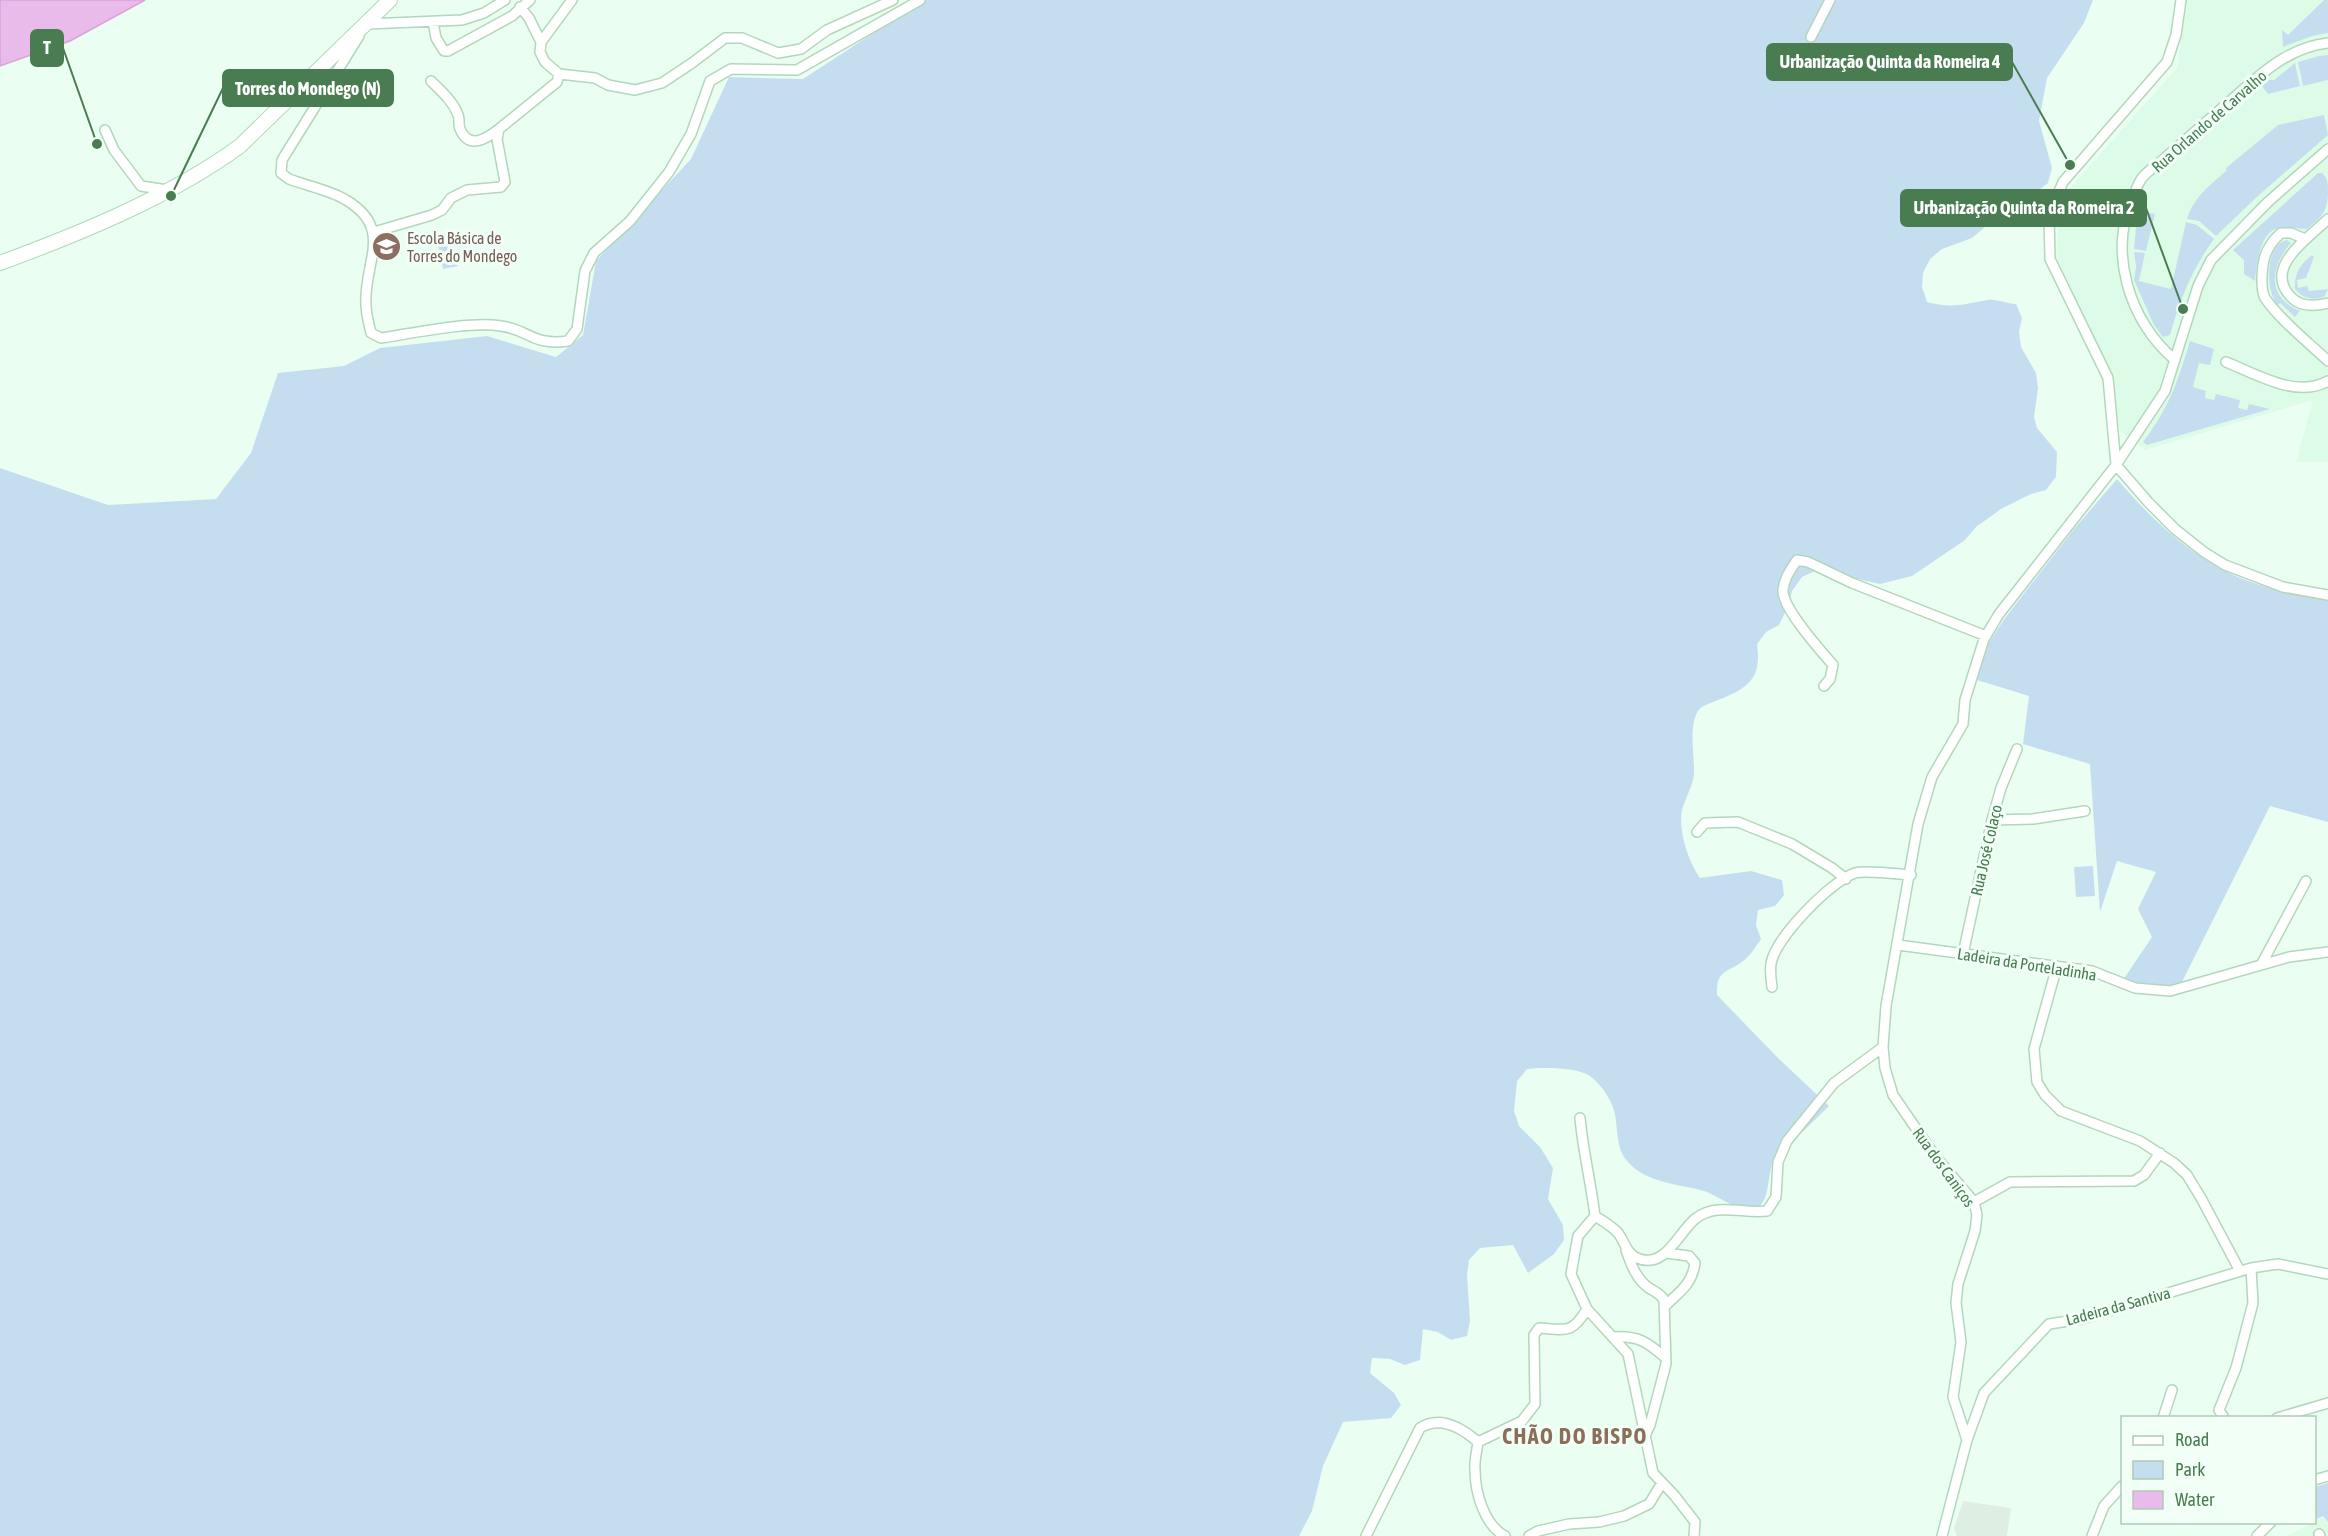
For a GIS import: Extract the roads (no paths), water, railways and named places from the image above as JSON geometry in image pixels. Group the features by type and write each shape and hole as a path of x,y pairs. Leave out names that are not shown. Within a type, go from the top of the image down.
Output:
{"main road":[{"path":"0,263 106,221 221,159 240,146 390,0"}],"street":[{"path":"505,0 474,17 433,22 368,23 282,160 281,173 289,179 345,199 362,213 374,232 374,249 368,277 366,304 371,333 381,338 474,326 502,326 538,341 551,343 568,340 577,329 585,271 594,253 630,221 669,172 691,135 710,81 731,69 797,70 920,0"},
{"path":"433,22 440,47 448,51 512,16 530,0"},
{"path":"572,0 541,42 540,52 544,62 559,74 595,78 608,84 635,90 662,83 693,63 724,38 742,39 778,53 801,49 827,30 893,0"},
{"path":"1811,37 1830,0"},
{"path":"2181,0 2176,35 2167,62 2063,182 2049,215 2050,259 2108,378 2116,465 2175,530 2225,565 2283,587 2328,595"},
{"path":"520,8 529,18 541,42"},
{"name":"Rua Orlando de Carvalho","path":"2175,360 2159,347 2147,329 2127,284 2121,249 2124,223 2142,178 2287,55 2309,45 2328,43"},
{"path":"431,81 450,100 459,116 460,129 468,139 478,142 499,129 557,82 559,74"},
{"path":"374,232 432,215 442,210 451,198 467,190 501,187 505,182 497,139 499,129"},
{"path":"105,130 114,150 141,186 167,190"},
{"name":"Rua dos Caniços","path":"1967,1440 1953,1397 1961,1342 1956,1303 1958,1284 1975,1231 1977,1215 1974,1202 1935,1156 1893,1095 1885,1068 1883,1047 1886,1006 1918,824 1925,797 1943,755 1963,724 1965,700 1975,663 1986,636 2000,614 2116,465 2165,391 2198,286 2211,261 2268,202 2326,156"},
{"path":"2328,219 2291,252 2286,261 2282,280 2285,290 2294,300 2306,305 2317,306 2328,303"},
{"path":"2305,239 2292,233 2281,233 2272,241 2265,256 2262,288 2264,297 2328,361"},
{"path":"2226,362 2270,380 2292,386 2303,388 2318,386 2328,381"},
{"path":"1824,686 1830,679 1833,665 1788,607 1783,592 1786,576 1797,560 1808,562 1852,583 1986,636"},
{"name":"Rua José Colaço","path":"1963,954 1992,820 2001,788 2017,749"},
{"path":"1992,820 2033,819 2085,811"},
{"path":"1697,832 1706,823 1738,822 1792,844 1846,879"},
{"path":"1772,987 1771,963 1776,950 1792,926 1829,890 1856,873 1911,874"},
{"path":"2261,965 2306,881"},
{"name":"Ladeira da Porteladinha","path":"1898,945 2091,971 2135,988 2170,991 2289,957 2328,952"},
{"path":"2056,966 2034,1049 2037,1082 2045,1095 2061,1111 2140,1141 2160,1153 2187,1175 2208,1209 2240,1271"},
{"path":"1625,1248 1636,1258 1657,1259 1695,1219 1717,1209 1752,1213 1767,1211 1776,1197 1778,1162 1787,1141 1834,1083 1883,1047"},
{"path":"1580,1118 1583,1152 1590,1177 1595,1216 1620,1235 1634,1271 1649,1288 1662,1296 1665,1306 1666,1358 1655,1406 1645,1436"},
{"path":"1974,1202 2010,1182 2134,1181 2144,1175 2160,1153"},
{"path":"1595,1216 1578,1236 1571,1274 1587,1309 1628,1354 1653,1473 1695,1522 1694,1536"},
{"path":"1665,1306 1683,1290 1694,1272 1695,1263 1689,1256 1666,1252"},
{"name":"Ladeira da Santiva","path":"1967,1440 1984,1393 2049,1324 2082,1319 2251,1268 2278,1264 2328,1274"},
{"path":"2221,1415 2253,1303 2251,1268"},
{"path":"1478,1442 1522,1421 1535,1404 1534,1335 1539,1328 1570,1329 1577,1326 1587,1309"},
{"path":"1613,1337 1636,1337 1666,1358"},
{"path":"2164,1416 2172,1390"},
{"path":"2283,1416 2328,1402"},
{"path":"1366,1536 1420,1428 1436,1422 1445,1424 1466,1432 1478,1442"},
{"path":"1942,1536 1967,1440"},
{"path":"1478,1442 1475,1470 1481,1505 1498,1533 1505,1536"},
{"path":"1529,1536 1538,1531 1569,1524 1599,1522 1624,1516 1649,1504 1662,1483"},
{"path":"2092,1536 2104,1506 2121,1487"},
{"path":"2257,1536 2269,1524"}],"water":[{"path":"0,0 145,0 70,41 0,66"}],"place":[{"name":"T","path":"97,144"},
{"name":"Urbanização Quinta da Romeira 4","path":"2070,165"},
{"name":"Torres do Mondego (N)","path":"171,196"},
{"name":"Escola Básica de Torres do Mondego","path":"386,247"},
{"name":"Urbanização Quinta da Romeira 2","path":"2183,309"}],"district":[{"name":"CHÃO DO BISPO","path":"1575,1436"}]}
